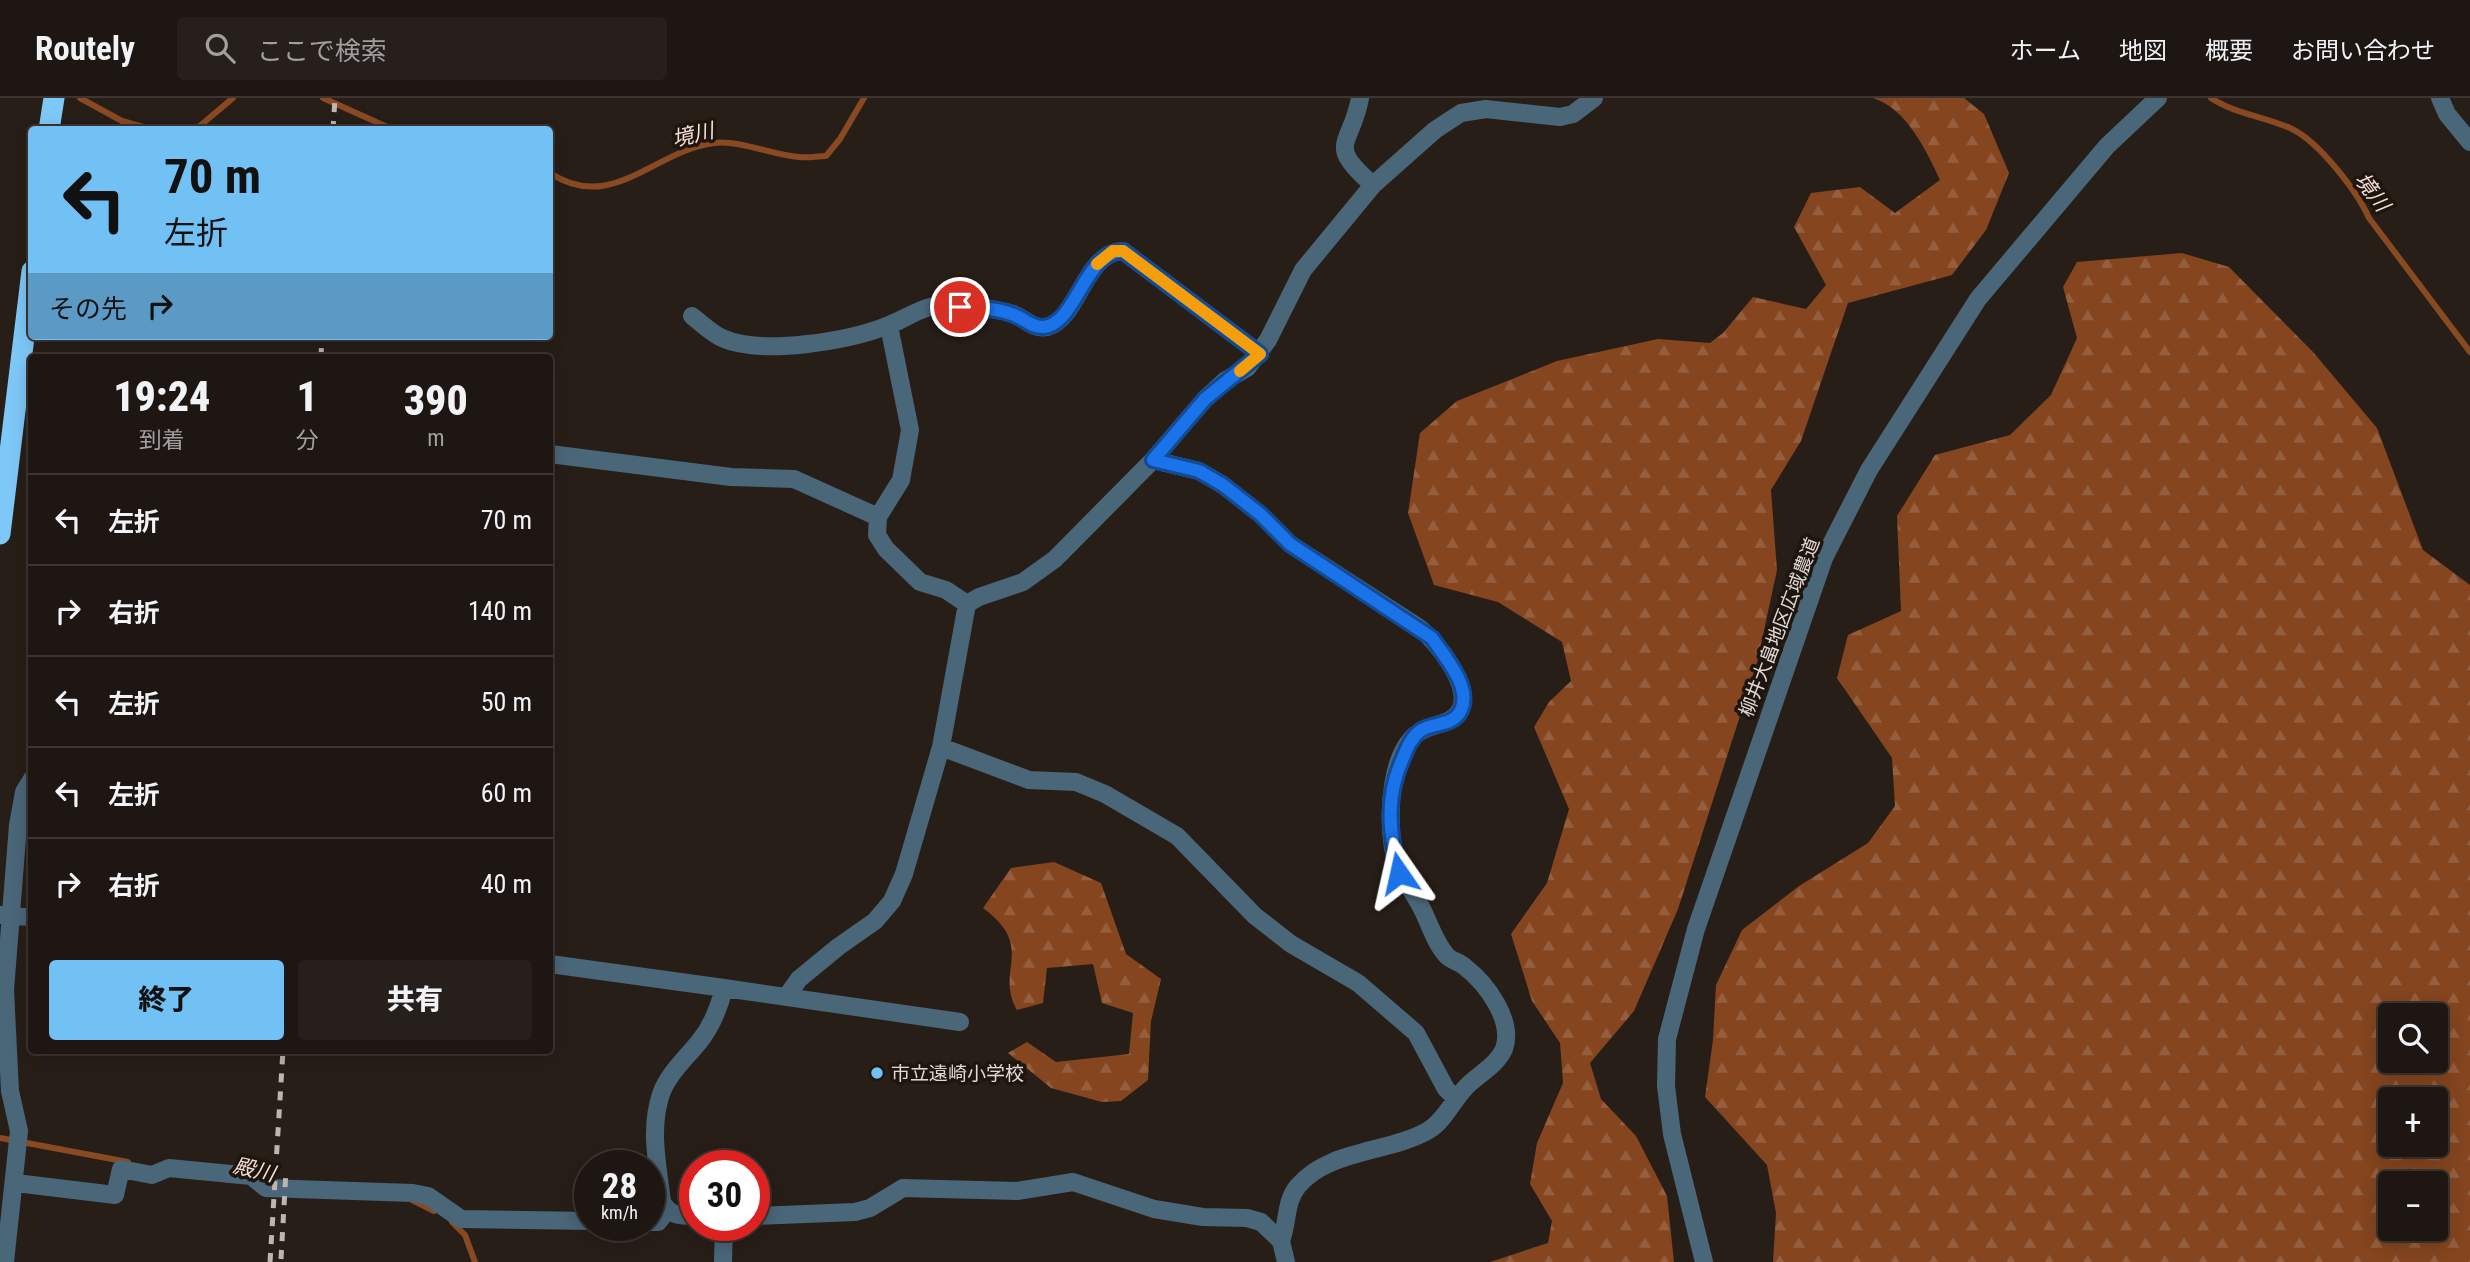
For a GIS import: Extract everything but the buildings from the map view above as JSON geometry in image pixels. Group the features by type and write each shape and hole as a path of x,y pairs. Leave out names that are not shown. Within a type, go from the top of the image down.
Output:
{"highway":[{"path":"50,126 54,98"},
{"path":"0,534 27,354"}],"street":[{"path":"1360,98 1345,139 1344,150 1349,164 1373,185"},
{"path":"787,996 799,979 875,921 892,901 904,874 941,747 967,604 979,597 1023,582 1055,559 1153,460 1205,399 1260,354 1303,270 1373,185 1436,130 1461,113 1486,109 1560,117 1573,114 1594,98"},
{"name":"柳井大畠地区広域農道","path":"1704,1262 1672,1134 1666,1086 1667,1039 1696,929 1824,558 1868,470 1978,299 2107,146 2158,98"},
{"path":"2440,98 2447,114 2470,142"},
{"path":"692,316 722,338 792,345 828,343 889,326 941,305 1014,314 1034,326 1046,327 1057,322 1098,262 1113,251 1123,251 1260,354"},
{"path":"889,326 910,430 901,480 878,517 877,535 886,549 920,582 946,590 967,604"},
{"path":"553,454 731,477 794,479 878,517"},
{"path":"1153,460 1199,471 1223,485 1260,514 1290,544 1425,632 1432,638 1463,689 1462,708 1453,720 1421,730 1409,743 1392,782 1390,798 1393,847 1399,873 1420,905 1437,942 1449,958 1465,967 1489,994 1502,1014 1508,1033 1503,1051 1455,1099 1439,1123 1426,1132 1313,1173 1298,1186 1290,1200 1281,1241 1286,1262"},
{"path":"941,747 1029,780 1076,782 1105,794 1177,836 1255,916 1291,944 1358,983 1416,1033 1446,1089 1455,1099"},
{"path":"5,1262 16,1183 19,1130 10,1091 5,990 5,915 18,825 24,793 28,786"},
{"path":"5,915 28,917"},
{"path":"553,964 960,1022"},
{"path":"679,1216 667,1211 662,1202 654,1138 656,1117 662,1092 673,1073 702,1039 718,1011 724,988"},
{"path":"16,1183 116,1195 121,1169 152,1175 169,1168 251,1176 266,1188 413,1193 428,1196 461,1219 574,1221"},
{"path":"770,1215 855,1212 870,1208 903,1188 1017,1191 1073,1182 1154,1209 1203,1217 1247,1217 1261,1222 1281,1241"},
{"path":"723,1262 724,1241"}],"green space":[{"path":"1873,98 1964,98 1984,114 2009,173 1986,230 1952,275 1848,303 1801,441 1771,490 1777,570 1757,663 1678,909 1634,1011 1590,1063 1601,1099 1636,1136 1667,1196 1674,1262 1490,1262 1548,1243 1552,1221 1530,1184 1537,1143 1563,1083 1560,1043 1532,1001 1511,934 1547,883 1569,809 1534,727 1549,702 1571,681 1562,642 1498,602 1434,585 1408,513 1420,433 1457,401 1557,361 1658,339 1710,343 1723,333 1753,297 1806,309 1826,285 1794,227 1811,193 1860,187 1895,213 1940,180 1914,132 1896,111"},
{"path":"2182,253 2229,267 2313,352 2377,428 2423,550 2470,585 2470,1262 1773,1262 1776,1213 1767,1165 1705,1097 1713,1040 1716,985 1742,930 1799,886 1868,843 1895,806 1892,758 1837,678 1848,635 1901,611 1897,516 1935,455 2010,435 2051,395 2077,338 2063,287 2077,262"},
{"path":"1054,862 1101,883 1126,954 1161,979 1151,1021 1148,1080 1121,1101 1102,1102 1051,1088 1008,1053 1027,1042 1056,1062 1129,1054 1133,1013 1102,1003 1093,964 1047,968 1043,1003 1017,1010 1011,996 1012,959 1008,935 999,922 983,908 1011,868"}],"waterway":[{"name":"境川","path":"80,98 122,121 140,126"},
{"name":"境川","path":"200,126 233,98"},
{"name":"境川","path":"323,98 385,126"},
{"name":"境川","path":"553,174 572,184 593,187 614,183 672,156 714,143 735,144 799,157 826,156 840,139 864,98"},
{"name":"境川","path":"2211,98 2231,108 2292,129 2314,145 2346,181 2369,218 2470,352"},
{"name":"殿川","path":"0,1138 128,1162"},
{"name":"殿川","path":"412,1200 434,1211"},
{"name":"殿川","path":"452,1222 465,1235 475,1262"}],"railway":[{"path":"333,126 335,98"},
{"path":"321,354 322,340"},
{"path":"270,1262 283,1054"},
{"path":"281,1259 286,1171"}],"slow traffic":[{"path":"1097,264 1113,251 1123,251 1209,313 1260,354 1247,368 1240,371"}],"place":[{"name":"市立遠崎小学校","path":"877,1073"}],"route":[{"path":"960,307 1014,314 1034,326 1046,327 1057,322 1098,262 1113,251 1123,251 1209,313 1260,354 1247,368 1226,380 1205,399 1153,460 1199,471 1223,485 1260,514 1290,544 1418,627 1432,638 1446,659 1463,689 1462,708 1453,720 1421,730 1409,743 1392,782 1390,798 1393,847 1399,873"}]}
